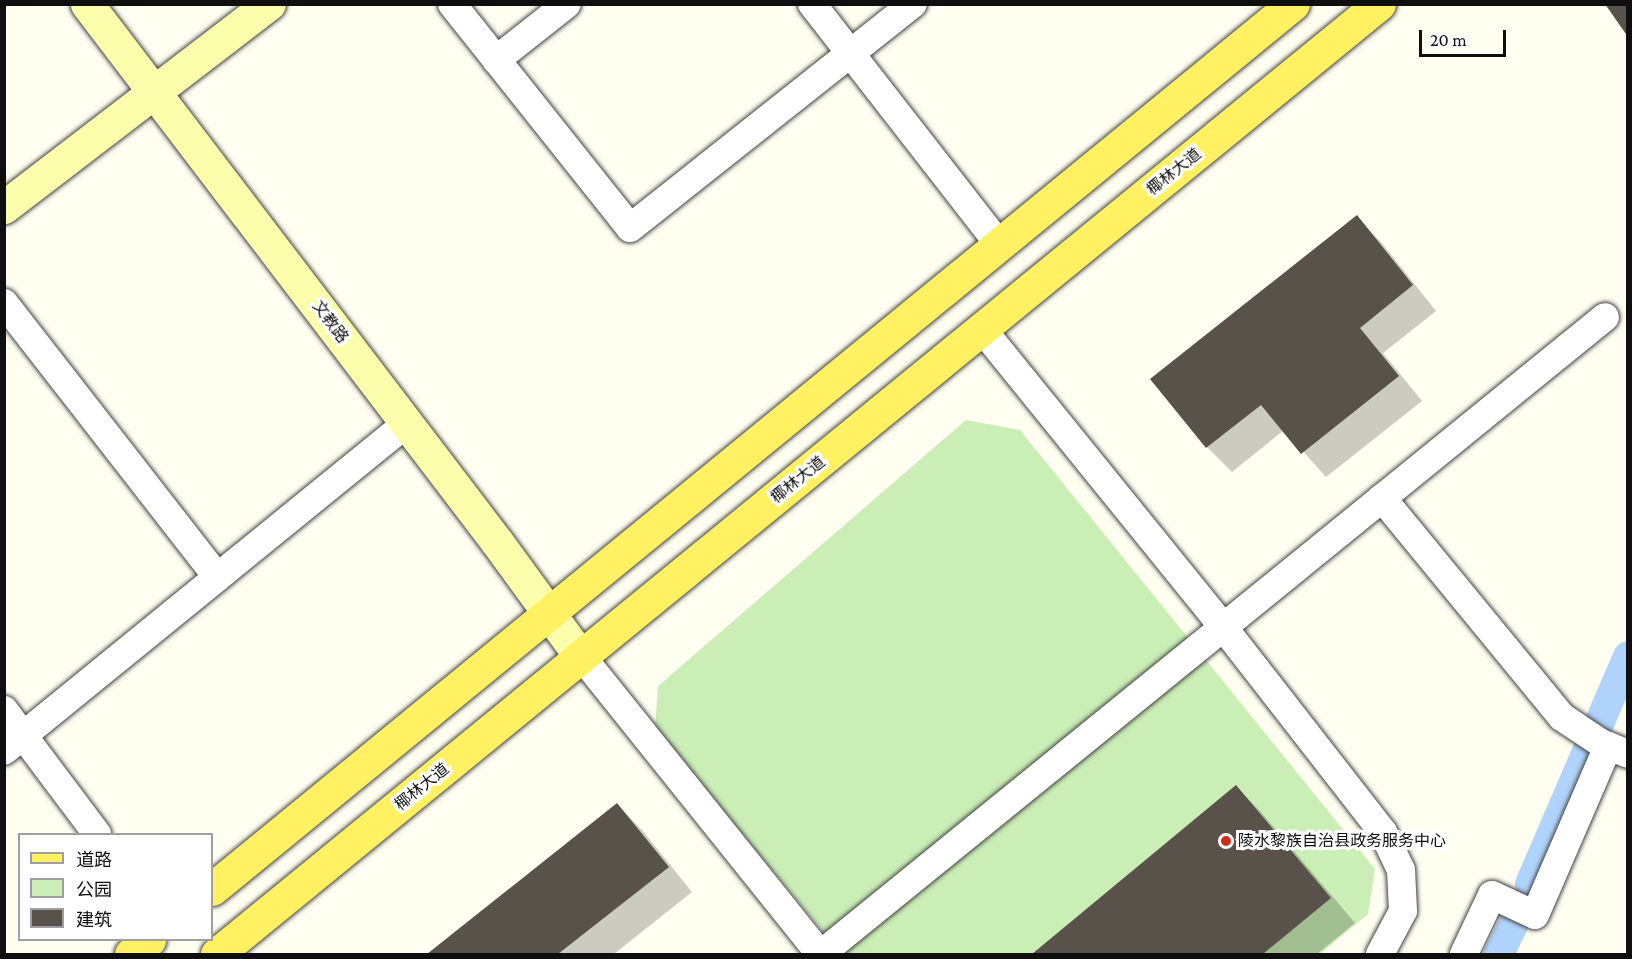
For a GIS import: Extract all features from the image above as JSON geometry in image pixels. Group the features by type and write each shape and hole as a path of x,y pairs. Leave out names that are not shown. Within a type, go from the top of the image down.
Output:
{"main road":[{"name":"文教路","path":"87,4 407,423 576,649"},
{"path":"4,207 269,4"},
{"path":"213,888 1293,4"},
{"name":"椰林大道","path":"217,954 576,649 982,329 1379,4"},
{"path":"131,954 147,941"}],"street":[{"path":"452,4 630,228 913,4"},
{"path":"496,60 567,4"},
{"path":"812,4 999,244"},
{"path":"4,303 217,577"},
{"path":"576,649 821,954 1605,317"},
{"path":"982,329 1224,627 1383,832 1401,870 1403,911 1380,954"},
{"path":"14,743 407,423"},
{"path":"1382,498 1562,717 1612,748 1535,915 1492,895 1464,954"},
{"path":"4,710 14,743 96,833"}],"green space":[{"path":"966,420 1020,430 1375,869 1368,914 1320,954 842,954 655,729 658,686"}],"building":[{"path":"1605,4 1628,4 1628,37"},
{"path":"1357,215 1413,285 1360,328 1399,376 1301,454 1261,405 1206,448 1150,379"},
{"name":"陵水黎族自治县政务服务中心","path":"1236,785 1331,898 1263,954 1032,954"},
{"path":"617,803 669,867 558,954 427,954"}],"waterway":[{"path":"1530,884 1628,656"},
{"path":"1499,954 1513,925"}],"place":[{"name":"陵水黎族自治县政务服务中心","path":"1226,841"}]}
